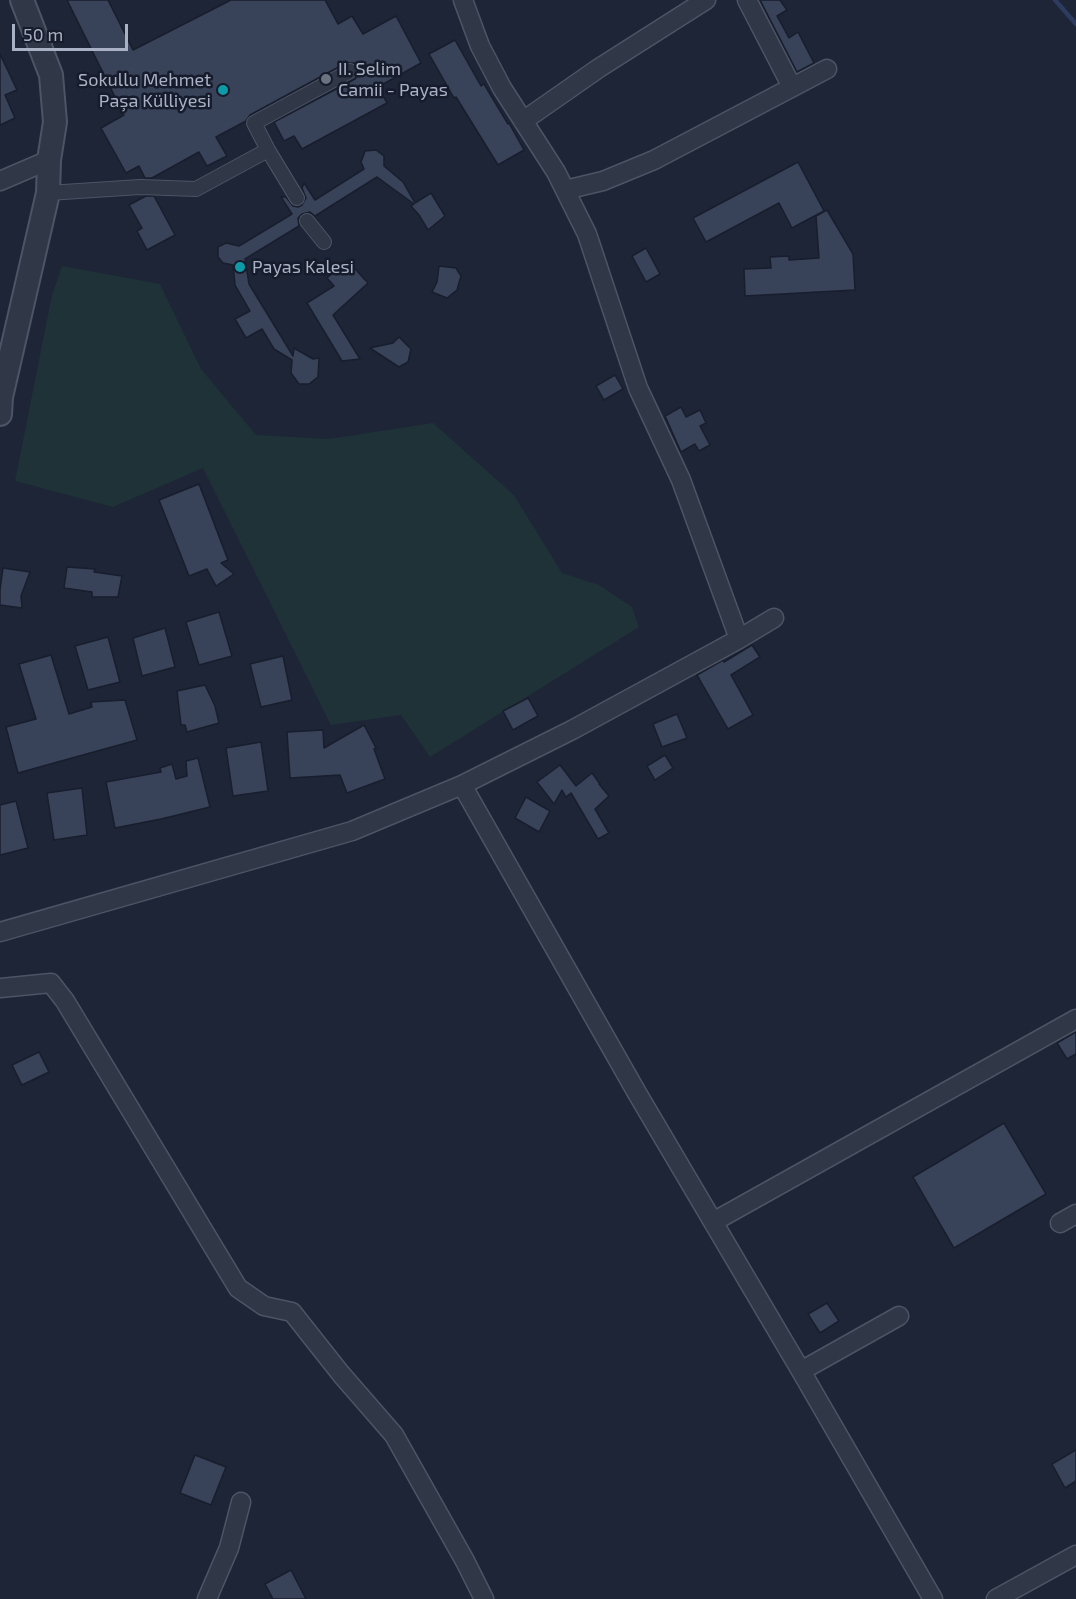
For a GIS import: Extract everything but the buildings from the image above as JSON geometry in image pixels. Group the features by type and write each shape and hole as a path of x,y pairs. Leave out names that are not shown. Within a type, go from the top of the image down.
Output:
{"street":[{"path":"0,402 48,193 49,160 55,122 51,75 22,0"},
{"path":"463,0 480,46 502,88 556,172 587,234 638,388 681,480 739,639"},
{"path":"523,121 599,68 706,0"},
{"path":"747,0 792,87"},
{"path":"565,190 603,181 654,160 827,69"},
{"path":"297,198 254,123 350,71"},
{"path":"48,193 140,187 196,189 268,150"},
{"path":"0,181 49,160"},
{"path":"307,221 324,242"},
{"path":"0,932 352,831 462,785 572,730 774,618"},
{"path":"462,785 637,1093 933,1599"},
{"path":"0,988 51,983 65,1001 238,1288 264,1306 291,1312 394,1435 484,1599"},
{"path":"712,1222 1076,1019"},
{"path":"801,1371 899,1316"},
{"path":"207,1599 229,1548 241,1502"},
{"path":"996,1599 1076,1555"}],"shaded area":[{"path":"62,266 160,284 201,369 256,435 329,439 433,423 514,495 562,573 599,585 632,607 639,627 430,757 401,715 331,725 203,468 113,507 15,481 52,295"}],"waterway":[{"path":"1055,0 1076,24"}],"place":[{"name":"II. Selim Camii - Payas","path":"326,79"},
{"name":"Sokullu Mehmet Paşa Külliyesi","path":"223,90"},
{"name":"Payas Kalesi","path":"240,267"}]}
